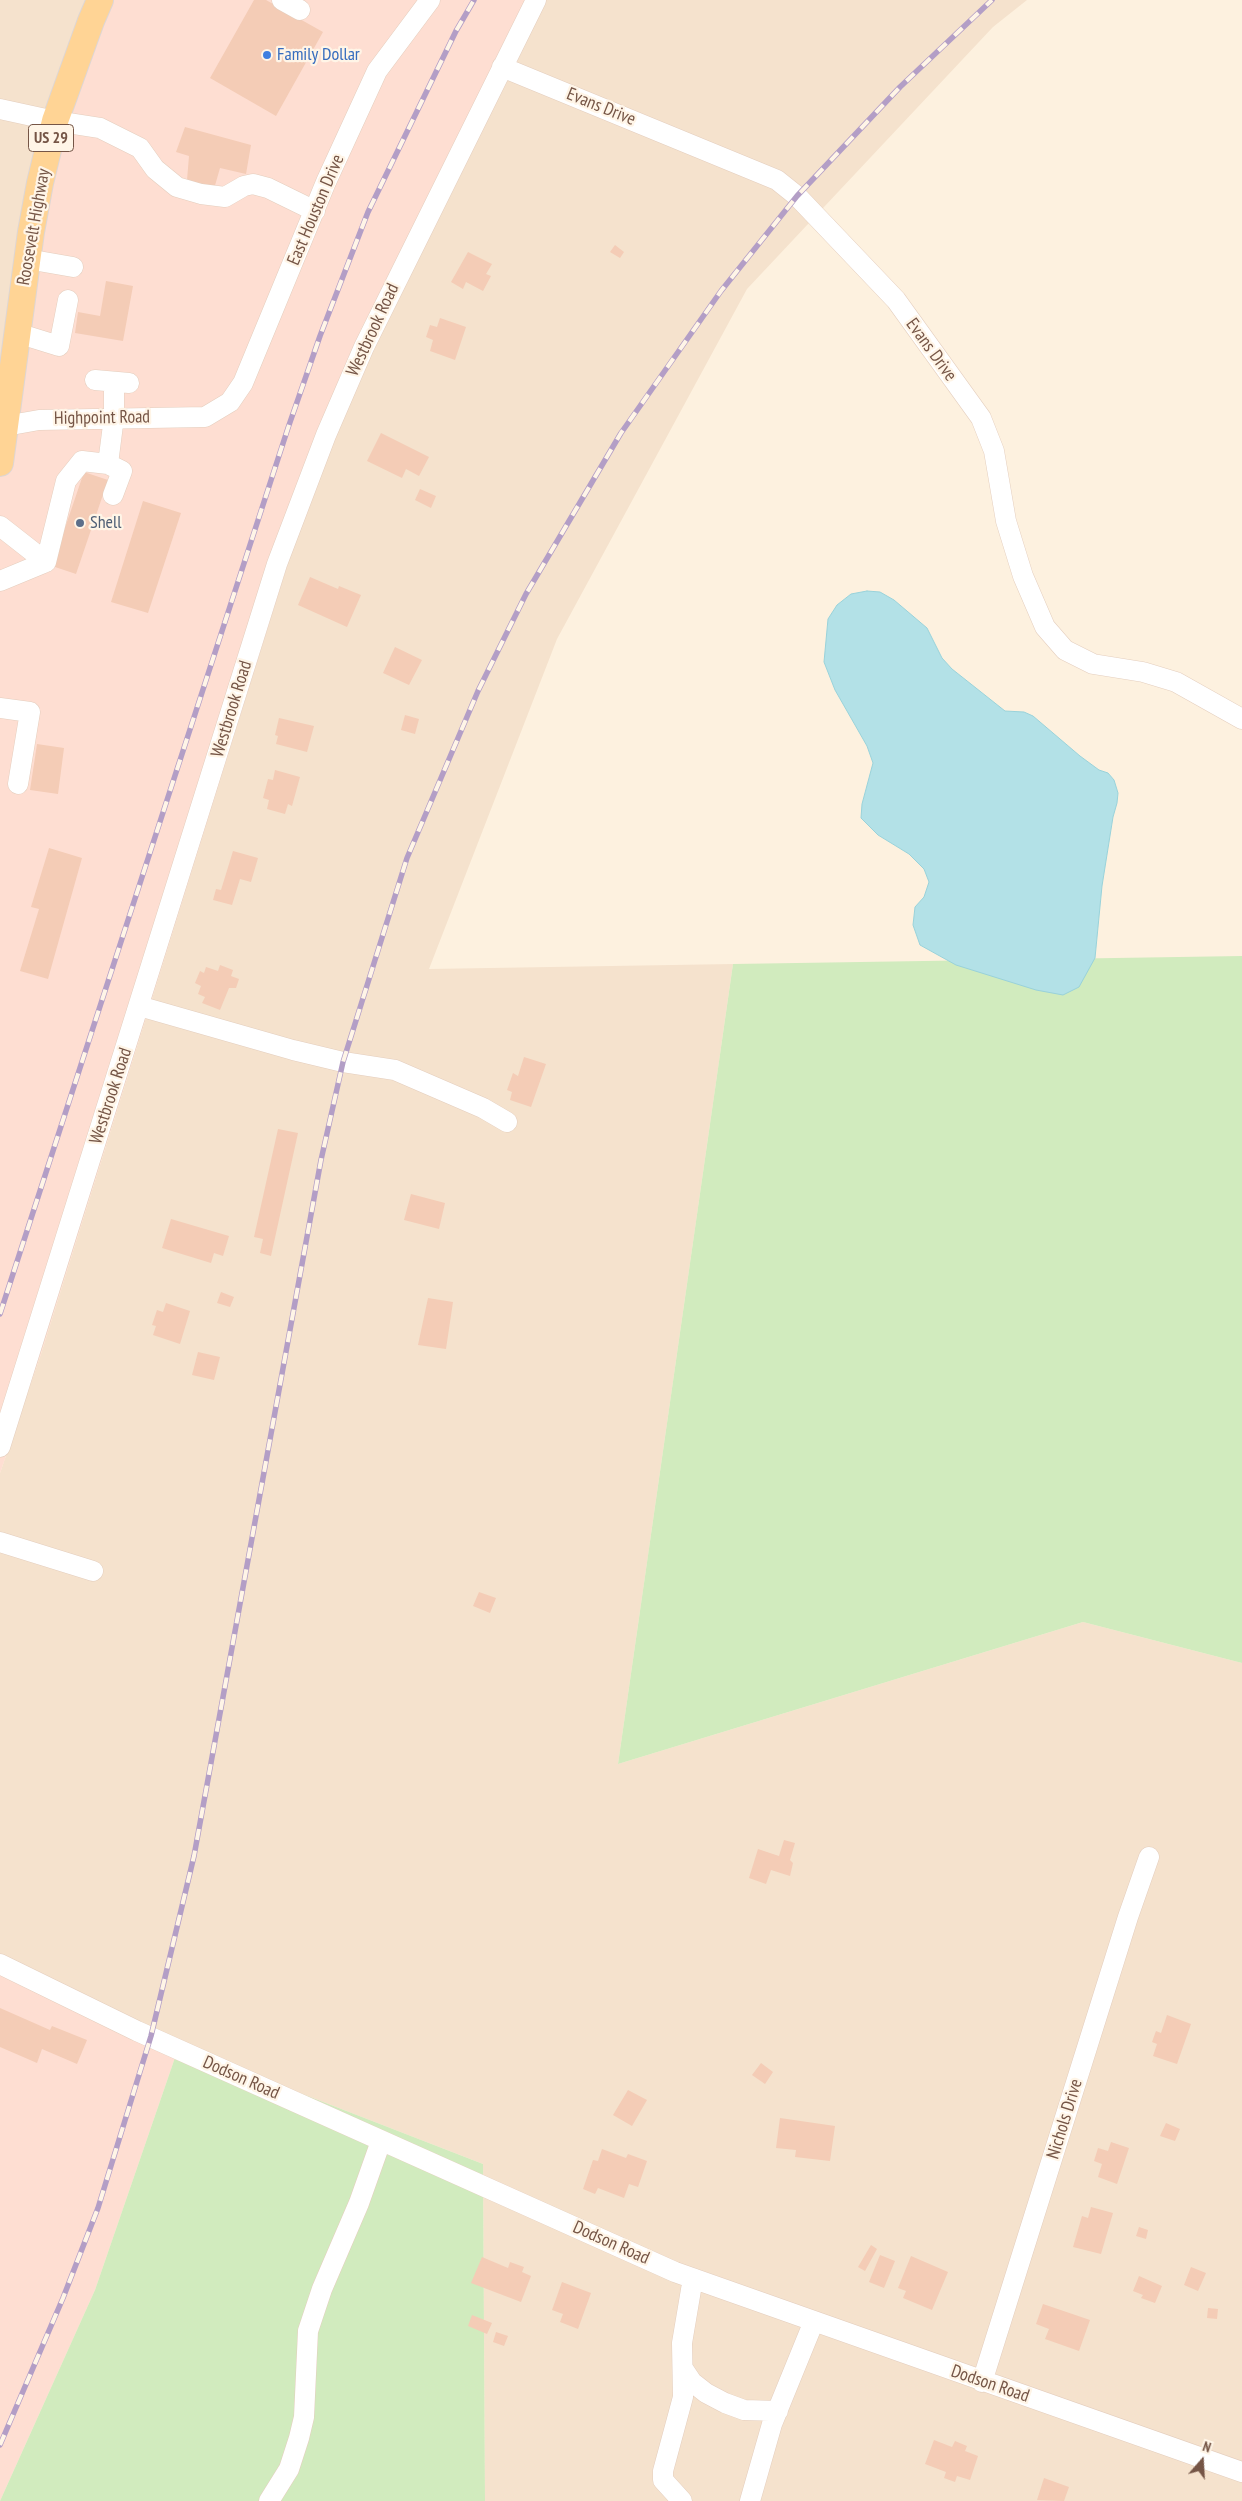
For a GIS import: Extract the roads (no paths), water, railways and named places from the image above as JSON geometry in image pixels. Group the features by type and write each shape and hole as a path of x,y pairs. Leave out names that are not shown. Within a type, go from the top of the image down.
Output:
{"main road":[{"name":"Roosevelt Highway","path":"0,463 2,426 40,183 55,121 100,0"}],"street":[{"path":"282,0 300,10"},
{"name":"East Houston Drive","path":"205,417 230,402 243,383 314,211 377,71 430,0"},
{"name":"Westbrook Road","path":"0,1448 277,564 326,435 364,346 536,0"},
{"name":"Evans Drive","path":"502,67 778,180 797,196 896,300 981,418 994,452 1006,521 1023,576 1045,627 1065,650 1093,664 1143,672 1176,682 1242,720"},
{"path":"0,109 55,121 100,128 140,148 155,170 177,187 201,194 225,197 244,186 253,184 268,188 314,211"},
{"path":"27,259 73,267"},
{"path":"17,333 60,346 68,300"},
{"path":"46,562 66,481 82,461 119,480 113,382"},
{"name":"Highpoint Road","path":"2,426 39,420 114,417 205,417"},
{"path":"0,526 46,562"},
{"path":"0,581 46,562"},
{"path":"0,708 30,712 18,784"},
{"path":"139,1006 293,1050 343,1062 395,1070 483,1108 507,1122"},
{"path":"0,1542 93,1571"},
{"name":"Nichols Drive","path":"982,2382 1128,1917 1149,1857"},
{"name":"Dodson Road","path":"0,1964 137,2031 693,2278 982,2382 1242,2472"},
{"path":"278,2498 289,2470 304,2417 308,2331 322,2288 359,2203 382,2141"},
{"path":"682,2501 663,2480 663,2471 683,2397 682,2343 693,2278"},
{"path":"750,2501 778,2411 814,2321"},
{"path":"684,2370 699,2387 725,2403 744,2410 778,2411"}],"water":[{"path":"867,591 880,592 894,600 927,628 942,658 952,669 1005,711 1024,712 1033,716 1080,756 1099,770 1108,773 1114,780 1118,793 1117,803 1102,886 1095,958 1079,987 1063,995 1036,990 956,965 920,945 913,925 915,907 924,897 929,882 924,869 909,854 878,835 861,818 862,804 873,763 867,746 835,690 824,662 828,619 837,605 851,594"}],"railway":[{"path":"0,1314 288,428 320,336 368,212 456,31 474,0"},
{"path":"0,2445 63,2298 98,2208 151,2036 194,1856 321,1160 343,1062 407,858 478,691 526,594 621,433 721,291 797,196 900,87 992,0"}],"place":[{"name":"Family Dollar","path":"267,55"},
{"name":"Shell","path":"80,523"}]}
